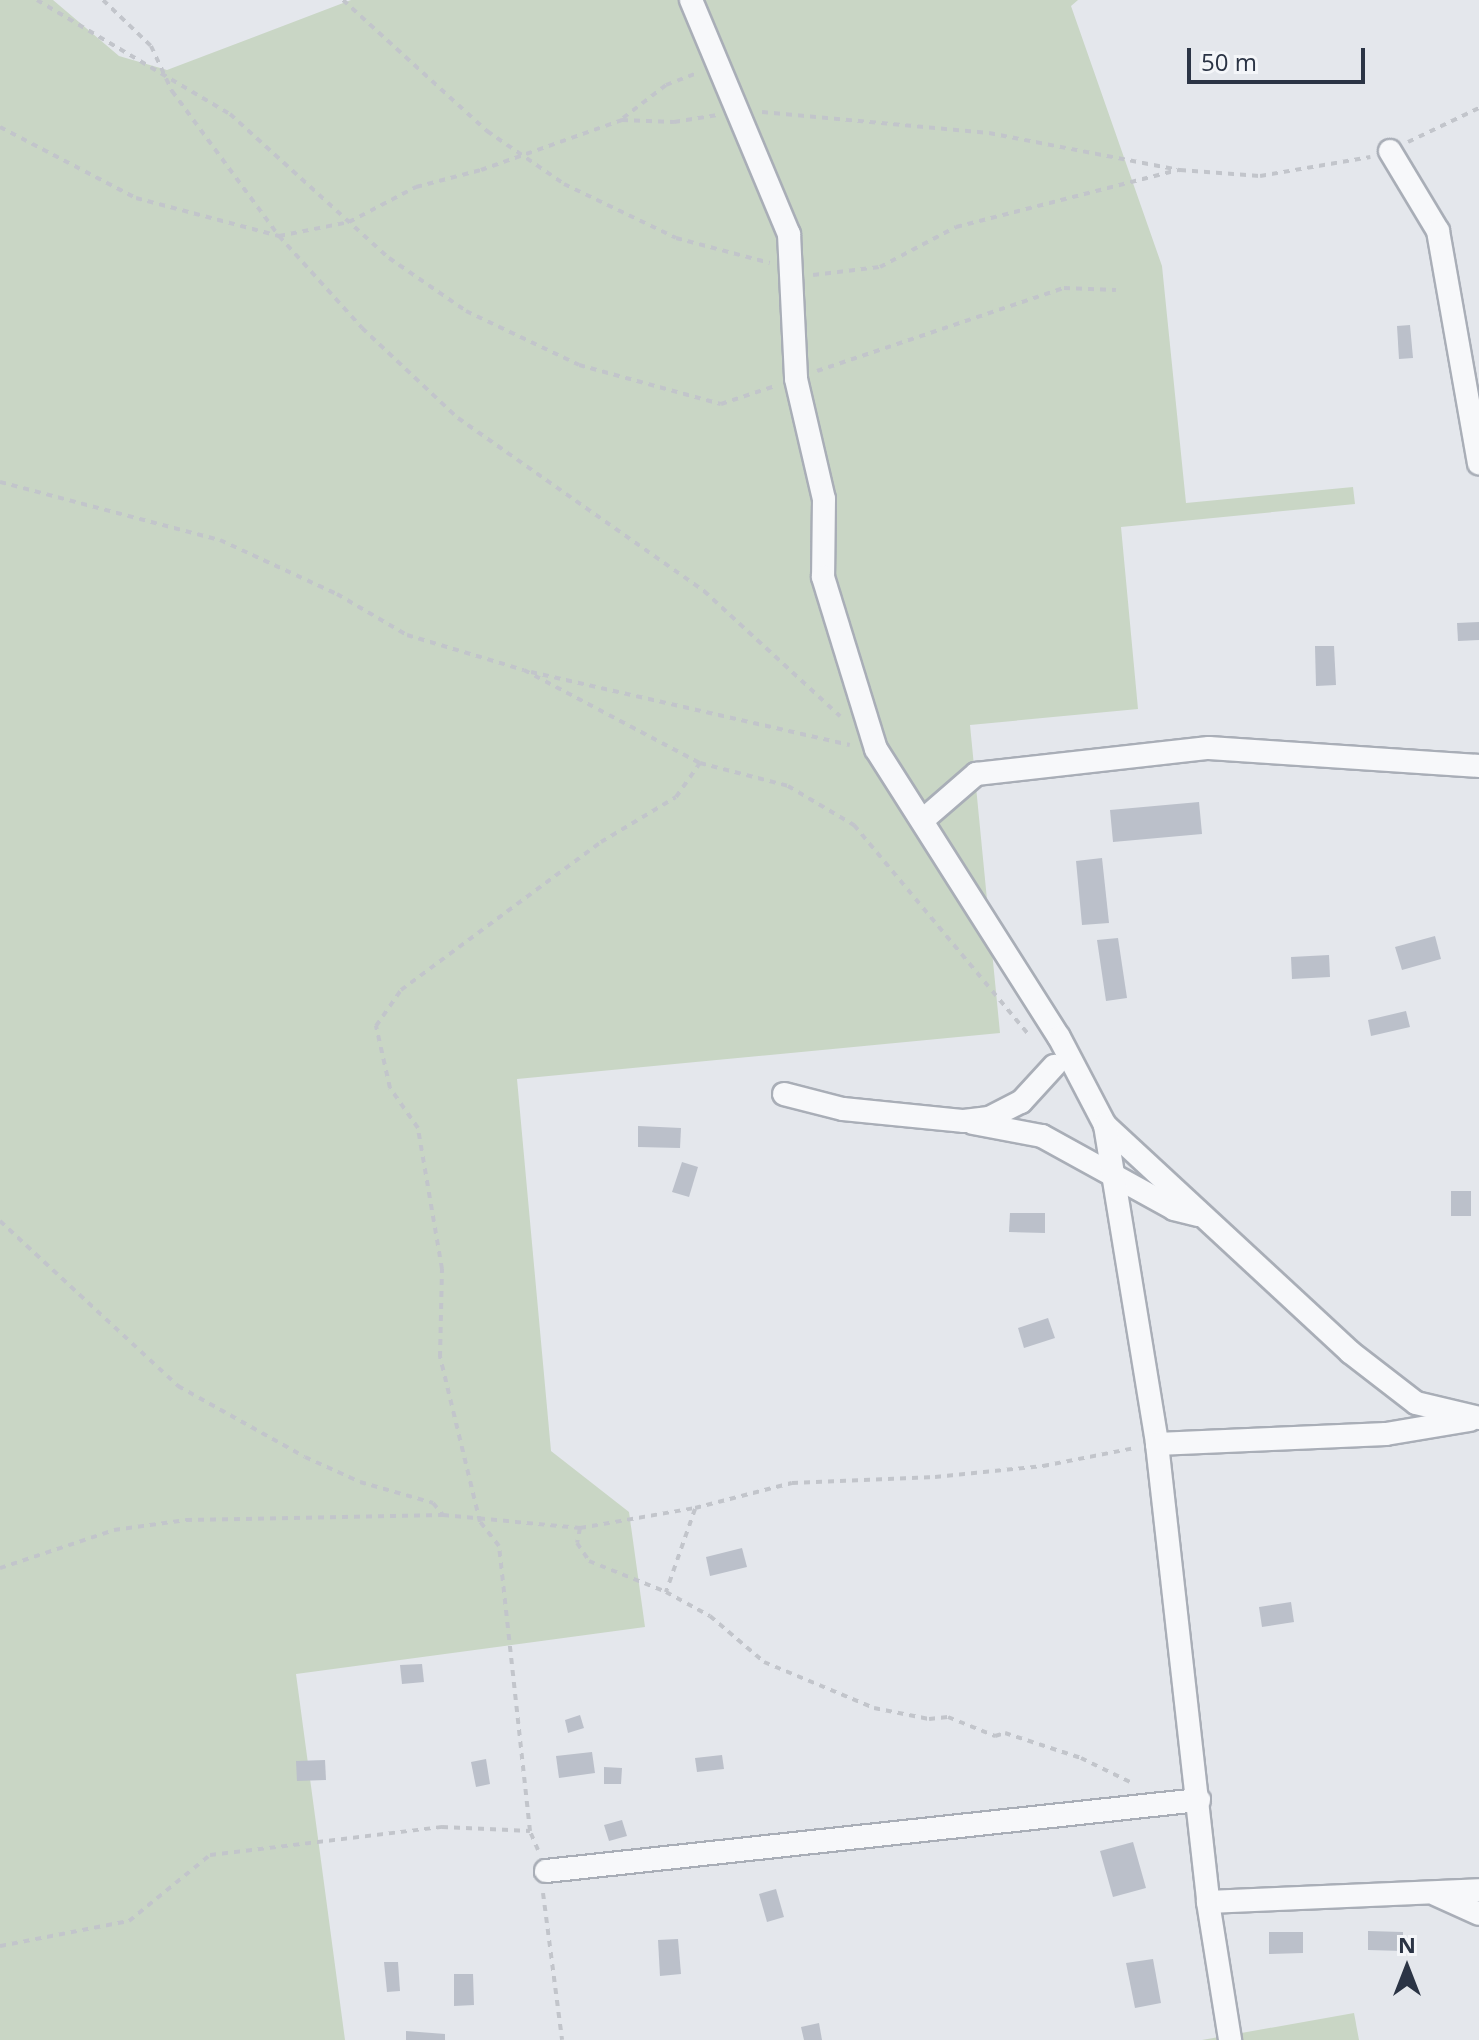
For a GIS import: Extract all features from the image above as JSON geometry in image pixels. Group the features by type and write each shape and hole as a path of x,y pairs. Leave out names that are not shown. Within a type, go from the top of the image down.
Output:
{"street":[{"path":"691,0 789,234 796,379 824,499 823,577 876,749 924,819 1059,1037 1105,1125 1350,1352 1416,1403 1479,1418"},
{"path":"1390,151 1438,231 1479,463"},
{"path":"924,819 976,774 1209,748 1479,766"},
{"path":"964,1121 989,1118 1021,1102 1054,1066"},
{"path":"784,1094 857,1111 964,1121 1042,1136 1174,1209 1204,1216"},
{"path":"1105,1125 1157,1444 1208,1902 1230,2040"},
{"path":"1157,1444 1386,1434 1479,1418"},
{"path":"546,1871 1199,1800"},
{"path":"1208,1902 1479,1890"},
{"path":"1431,1892 1479,1914"}],"path":[{"path":"37,0 230,114 389,258 466,311 579,365 721,404 1064,288 1116,290"},
{"path":"103,0 151,46 165,75 279,236 362,328 458,418 704,591 844,721"},
{"path":"343,0 487,131 564,184 676,238 819,277 880,267 956,227 1180,170"},
{"path":"0,127 136,198 279,236 349,222 416,187 622,120 666,85 719,64"},
{"path":"622,120 674,122 740,111 989,133 1180,170 1260,176 1346,165 1390,151 1479,108"},
{"path":"0,482 220,540 337,594 407,635 524,670 826,742 876,749"},
{"path":"524,670 700,763 788,786 854,825 1054,1066"},
{"path":"562,2040 543,1894 546,1871 530,1831 499,1546 480,1522 440,1357 442,1269 418,1128 390,1088 376,1026 401,990 601,842 676,797 700,763"},
{"path":"0,1221 178,1386 305,1457 360,1482 433,1503 443,1515"},
{"path":"0,1568 114,1530 186,1520 443,1515 480,1522 580,1528 695,1508 792,1483 935,1477 1043,1466 1157,1444"},
{"path":"666,1592 695,1508"},
{"path":"580,1528 577,1543 589,1561 666,1592 710,1616 738,1643 784,1672 801,1675 874,1708 929,1719 948,1717 995,1736 1005,1733 1081,1758 1140,1786 1146,1806"},
{"path":"0,1946 129,1921 210,1855 442,1827 530,1831"}],"green space":[{"path":"0,0 53,0 119,56 167,70 351,0 1078,0 1071,6 1162,266 1186,503 1353,487 1355,504 1121,527 1138,709 970,725 1000,1033 517,1079 551,1451 629,1512 645,1627 296,1674 345,2040 0,2040"},
{"path":"1354,2013 1359,2040 1202,2040"}],"building":[{"path":"1410,325 1413,358 1399,359 1397,326"},
{"path":"1479,622 1479,640 1458,641 1457,623"},
{"path":"1315,646 1334,646 1336,685 1316,686"},
{"path":"1199,802 1202,834 1113,842 1110,810"},
{"path":"1102,858 1109,923 1082,925 1076,861"},
{"path":"1435,936 1441,959 1402,970 1395,947"},
{"path":"1118,938 1127,998 1106,1001 1097,940"},
{"path":"1329,955 1330,977 1292,979 1291,957"},
{"path":"1406,1011 1410,1027 1371,1036 1368,1020"},
{"path":"638,1126 681,1128 680,1148 638,1147"},
{"path":"682,1162 698,1167 689,1197 672,1192"},
{"path":"1451,1191 1471,1191 1471,1216 1451,1216"},
{"path":"1010,1213 1045,1213 1045,1233 1009,1232"},
{"path":"1048,1318 1055,1338 1024,1348 1018,1328"},
{"path":"742,1548 747,1567 710,1576 706,1557"},
{"path":"1291,1602 1294,1622 1262,1627 1259,1607"},
{"path":"422,1664 424,1682 402,1684 400,1665"},
{"path":"580,1715 584,1728 568,1733 565,1720"},
{"path":"592,1752 595,1773 559,1778 556,1756"},
{"path":"722,1755 724,1769 697,1772 695,1758"},
{"path":"486,1759 490,1784 476,1787 471,1762"},
{"path":"325,1760 326,1780 297,1781 296,1761"},
{"path":"604,1767 622,1768 621,1784 604,1784"},
{"path":"622,1820 627,1836 609,1841 604,1825"},
{"path":"1133,1842 1146,1888 1113,1897 1100,1851"},
{"path":"776,1889 784,1917 767,1922 759,1894"},
{"path":"1368,1931 1403,1932 1403,1951 1368,1950"},
{"path":"1269,1932 1303,1932 1303,1953 1269,1954"},
{"path":"678,1939 681,1974 660,1976 658,1940"},
{"path":"1153,1959 1161,2003 1135,2008 1126,1963"},
{"path":"384,1962 398,1962 400,1991 387,1992"},
{"path":"454,1974 473,1974 474,2005 454,2006"},
{"path":"819,2023 822,2040 804,2040 801,2027"},
{"path":"406,2031 445,2034 445,2040 406,2040"}]}
